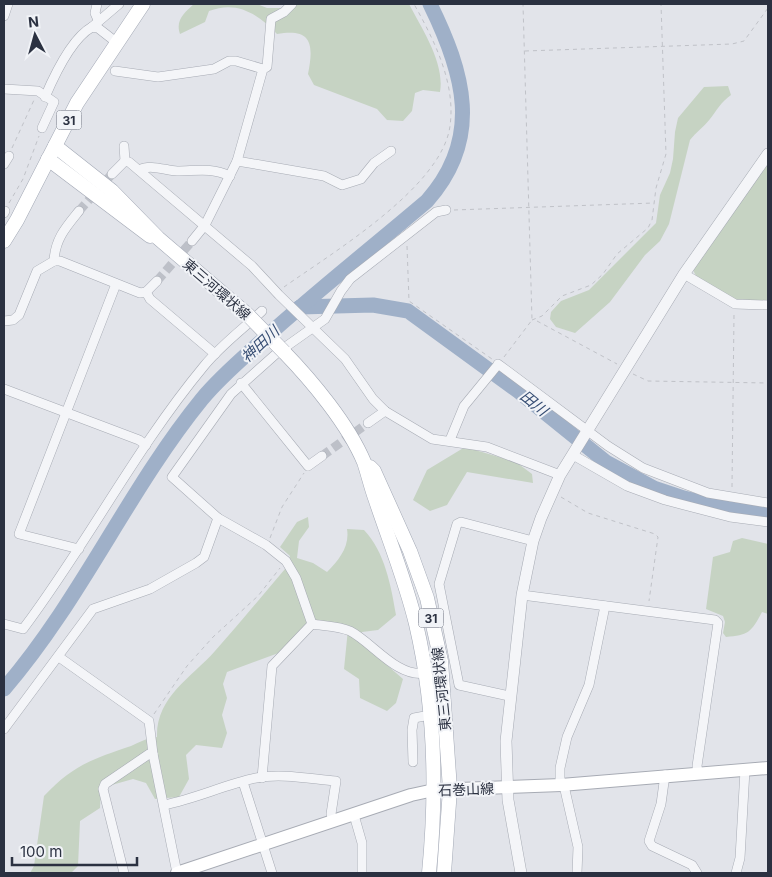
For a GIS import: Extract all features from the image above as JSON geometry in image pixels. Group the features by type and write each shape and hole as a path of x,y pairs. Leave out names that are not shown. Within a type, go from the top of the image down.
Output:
{"main road":[{"name":"31","path":"4,241 77,103 143,4"},
{"name":"東三河環状線","path":"55,146 112,191 158,238 248,315 298,366 341,424 364,462 416,623 425,673 430,715 434,790 429,873"},
{"name":"東三河環状線","path":"48,159 136,227 149,236 158,238"},
{"name":"東三河環状線","path":"364,462 374,471 398,522 427,598 441,661 450,789 444,873"},
{"name":"石巻山線","path":"177,873 333,820 411,795 434,790 561,785 698,772 768,768"}],"street":[{"path":"4,16 8,4"},
{"path":"97,4 95,24 116,42"},
{"path":"41,94 79,38 119,4"},
{"path":"192,241 205,226 237,161 264,69 267,66 271,19 284,12 292,4"},
{"path":"115,71 158,77 214,69 229,61 236,61 264,69"},
{"path":"4,89 41,94 54,102 42,128"},
{"path":"124,146 122,153 125,161 139,170 252,266 277,294 345,359 372,398 385,411 432,439 450,440 487,447 560,475"},
{"path":"237,161 324,176 342,184 361,179 374,163 391,151"},
{"path":"521,873 507,788 506,741 509,696 522,595 533,541 560,475 684,274 768,154"},
{"path":"112,174 125,161"},
{"path":"139,170 145,167 177,170 203,168 230,176"},
{"path":"312,624 296,578 286,561 266,545 218,518 172,477 212,418 241,383 277,353 325,320 336,298 350,279 436,212 446,210"},
{"path":"54,261 54,251 61,232 80,211"},
{"path":"4,321 12,320 19,315 37,271 54,261 60,261 140,293 146,292 157,281"},
{"path":"684,274 735,304 768,304"},
{"path":"79,549 20,534 116,284"},
{"path":"146,292 150,299 215,354"},
{"path":"4,624 23,629 55,586 146,444 190,384 215,354 262,311"},
{"path":"450,440 464,406 497,366 586,433 643,468 708,492 731,498 768,503"},
{"path":"241,383 308,466 322,456"},
{"path":"4,389 146,444"},
{"path":"368,423 385,411"},
{"path":"574,453 627,486 665,500 730,517 768,522"},
{"path":"4,729 93,609 150,589 204,557 218,518"},
{"path":"509,696 459,685 439,584 457,524 461,522 533,541"},
{"path":"522,595 715,620 718,624 697,766 698,772"},
{"path":"577,873 578,847 565,790 561,785 560,768 567,737 589,685 605,606"},
{"path":"312,624 348,630 366,641 382,657 414,673 425,673"},
{"path":"262,778 272,666 312,624"},
{"path":"58,657 149,721 153,754 177,873"},
{"path":"413,762 412,730 414,718 430,715"},
{"path":"124,873 103,789 106,784 149,754 153,754"},
{"path":"736,873 740,858 745,770"},
{"path":"666,775 661,804 649,841 652,846 692,865 697,873"},
{"path":"164,805 190,800 243,782 262,778 336,781 333,820"},
{"path":"243,782 272,873"},
{"path":"354,814 362,843 362,873"}],"path":[{"path":"277,294 402,199 421,182 439,157 450,127 448,87 433,38 414,4"},
{"path":"408,245 405,249 409,301 474,344 497,366 532,320 523,4"},
{"path":"536,320 562,296 590,285 602,274 617,254 648,228 654,214 654,203 666,154 661,4"},
{"path":"525,51 732,44 744,41 768,8"},
{"path":"6,160 41,94"},
{"path":"4,212 23,179 42,128"},
{"path":"446,210 654,203"},
{"path":"731,498 735,304"},
{"path":"532,320 536,320 648,381 768,383"},
{"path":"266,545 282,506 308,466"},
{"path":"552,491 588,513 655,534 658,538 647,612"},
{"path":"149,721 187,666 213,637 258,596 286,561"}],"green space":[{"path":"194,4 257,4 267,8 283,8 289,4 409,4 436,58 441,81 440,92 423,90 415,93 412,111 403,121 387,120 377,109 314,85 308,74 311,54 308,40 304,36 297,34 277,34 262,20 246,11 229,7 209,11 205,22 180,34 180,20 184,13"},
{"path":"728,86 731,95 690,140 669,224 660,241 645,255 610,302 575,333 556,327 550,319 551,312 561,301 589,290 656,223 660,195 670,173 673,159 678,118 704,87"},
{"path":"768,161 768,301 736,300 697,278 692,268"},
{"path":"465,447 516,462 532,474 533,483 467,472 447,505 430,511 413,500 427,470"},
{"path":"308,517 309,527 299,541 297,558 313,563 327,572 343,552 347,541 347,529 364,530 377,548 386,570 396,615 378,630 362,632 358,640 403,679 396,703 387,711 360,698 359,679 344,669 348,629 305,626 284,651 227,672 223,684 227,698 222,715 227,733 222,748 196,745 186,755 189,779 179,797 155,799 146,783 133,779 101,788 100,808 80,821 78,866 71,873 30,873 34,866 44,796 64,777 84,764 143,740 157,737 158,723 162,710 169,699 215,651 285,569 290,556 280,547 297,522"},
{"path":"742,538 768,544 768,614 762,612 752,629 748,632 726,637 723,633 725,622 723,616 706,609 713,557 730,552 733,541"}],"waterway":[{"name":"神田川","path":"4,689 32,655 57,619 151,470 175,434 202,399 224,375 285,321 427,201 445,177 456,153 462,129 462,105 459,80 452,55 430,4"},
{"name":"田川","path":"300,307 373,305 408,311 518,391 606,462 654,488 684,498 730,509 768,514"}],"tunnel":[{"path":"79,211 112,174"},
{"path":"157,281 192,241"},
{"path":"322,456 368,423"}]}
